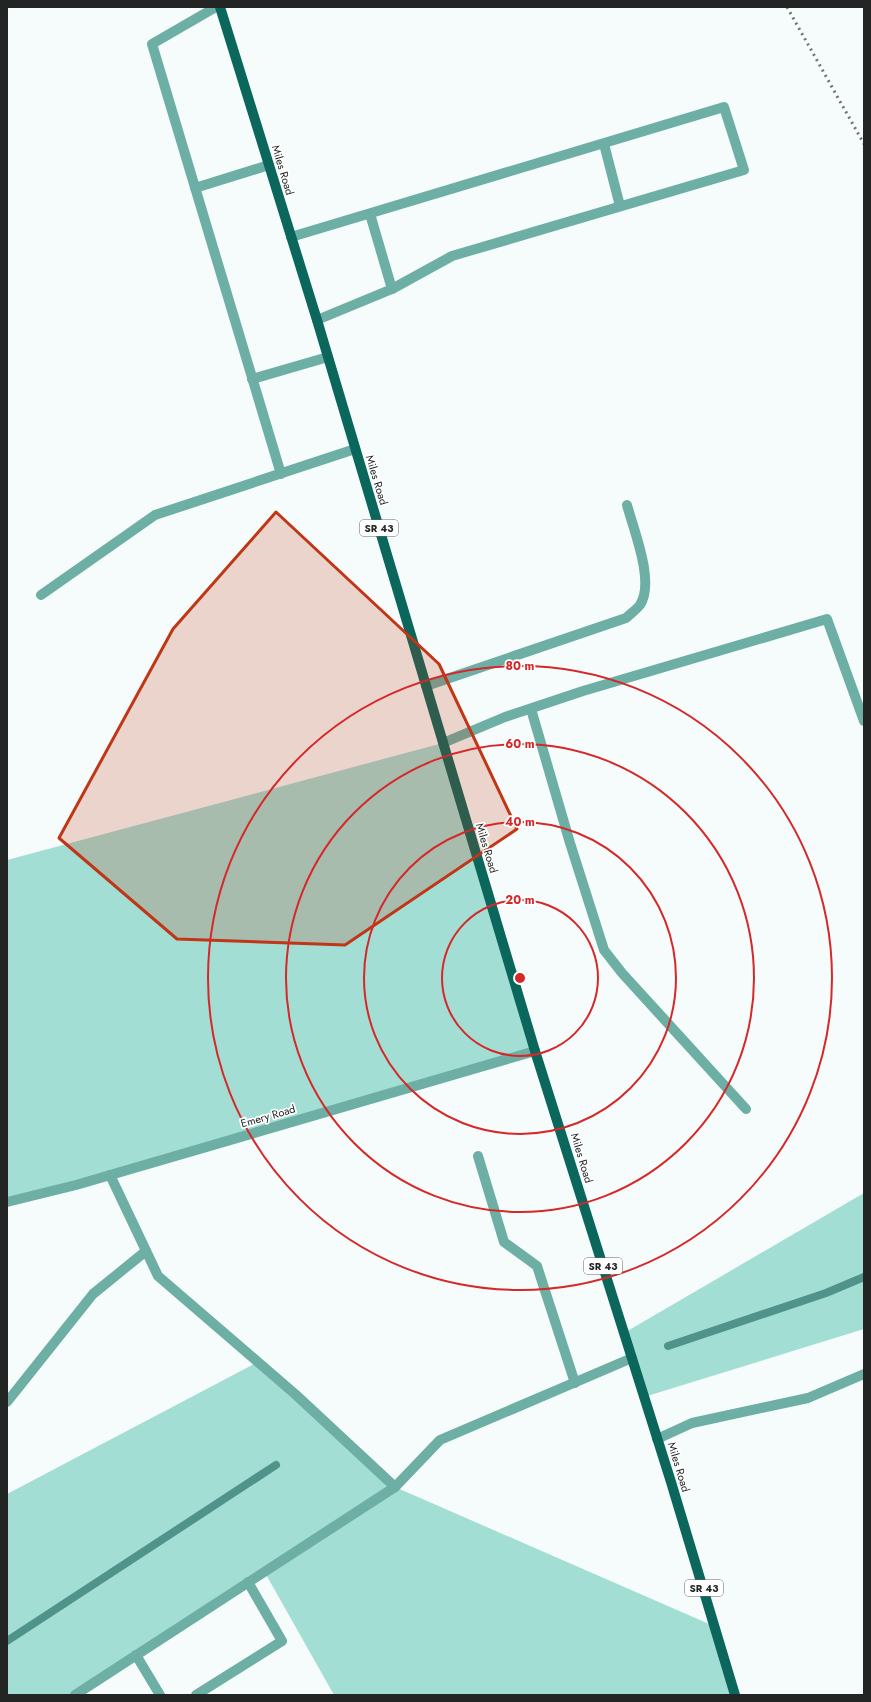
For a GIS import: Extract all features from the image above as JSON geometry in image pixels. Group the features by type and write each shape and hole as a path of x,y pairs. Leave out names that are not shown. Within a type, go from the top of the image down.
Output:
{"main road":[{"name":"Miles Road","path":"220,7 317,320 535,1050 716,1627 735,1695"}],"street":[{"path":"216,7 152,44 281,474"},
{"path":"291,237 724,107 744,170 452,256 392,289 317,320"},
{"path":"604,144 620,206"},
{"path":"195,188 269,165"},
{"path":"370,214 392,289"},
{"path":"252,379 328,358"},
{"path":"41,595 155,515 355,449"},
{"path":"426,686 626,618 639,606 645,593 643,560 627,505"},
{"path":"443,743 505,717 583,691 827,619 864,721"},
{"path":"531,709 570,843 604,950 622,973 746,1109"},
{"name":"Emery Road","path":"7,1202 76,1185 535,1050"},
{"path":"478,1156 504,1242 537,1266 575,1383"},
{"path":"110,1175 158,1276 295,1394 395,1487"},
{"path":"7,1402 93,1294 146,1251"},
{"path":"75,1695 395,1487 440,1440 632,1358"},
{"path":"657,1439 692,1423 808,1398 864,1374"},
{"path":"196,1695 282,1641 248,1582"},
{"path":"136,1655 160,1695"}],"highlighted area":[{"path":"276,512 439,664 517,829 345,945 177,939 59,838 173,629"}],"green space":[{"path":"443,743 535,1051 7,1202 7,860"},
{"path":"864,1193 864,1329 644,1397 624,1333"},
{"path":"258,1362 395,1487 716,1627 735,1695 334,1695 264,1571 75,1695 7,1695 7,1494"}],"waterway":[{"path":"668,1346 826,1293 864,1277"},
{"path":"7,1641 276,1465"}],"railway":[{"path":"787,7 864,144"}]}
